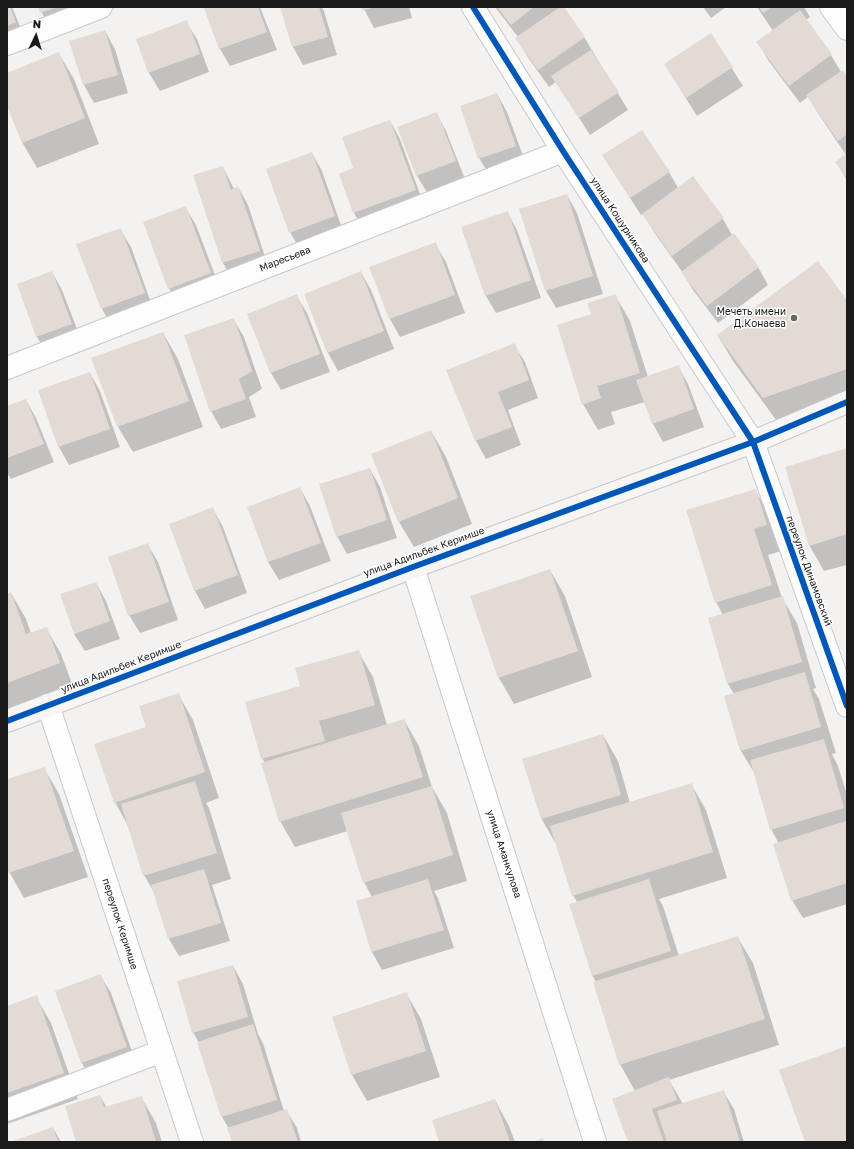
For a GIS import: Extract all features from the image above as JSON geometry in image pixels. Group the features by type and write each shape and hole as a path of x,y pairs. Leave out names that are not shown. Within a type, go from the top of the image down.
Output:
{"street":[{"path":"7,44 101,7"},
{"name":"улица Кошурникова","path":"473,7 563,151 753,442"},
{"path":"831,7 847,29"},
{"name":"Маресьева","path":"7,368 563,151"},
{"name":"улица Адильбек Керимше","path":"7,721 413,567 753,442 847,402"},
{"name":"переулок Динамовский","path":"753,442 847,706"},
{"name":"улица Аманкулова","path":"413,567 596,1142"},
{"name":"переулок Керимше","path":"48,705 192,1142"},
{"path":"7,1110 162,1050"}],"building":[{"path":"7,7 10,7 16,22 7,26"},
{"path":"38,7 57,7 40,13"},
{"path":"258,7 267,32 219,49 204,8"},
{"path":"280,7 319,7 328,37 292,47"},
{"path":"362,7 374,7 362,11"},
{"path":"497,7 534,7 511,25"},
{"path":"560,7 564,7 585,37 538,70 515,38"},
{"path":"759,7 772,7 763,13"},
{"path":"800,10 832,54 789,86 756,42"},
{"path":"187,20 200,54 148,73 136,39"},
{"path":"105,30 118,75 83,85 69,41"},
{"path":"711,33 733,67 686,98 664,64"},
{"path":"591,50 619,92 579,118 551,76"},
{"path":"59,52 85,118 22,143 7,106 7,73"},
{"path":"843,70 847,76 847,134 838,141 806,95"},
{"path":"497,93 516,146 478,159 460,106"},
{"path":"437,112 456,161 416,176 397,127"},
{"path":"390,120 416,190 353,213 339,174 353,168 342,137"},
{"path":"642,130 670,172 630,198 602,155"},
{"path":"312,152 335,216 289,233 266,169"},
{"path":"847,153 847,178 835,162"},
{"path":"223,166 231,190 238,186 260,251 222,263 193,175"},
{"path":"693,176 724,218 672,256 642,214"},
{"path":"567,194 593,276 545,291 519,209"},
{"path":"186,206 211,273 168,289 143,222"},
{"path":"508,211 531,280 485,296 461,227"},
{"path":"121,228 145,293 101,309 76,244"},
{"path":"734,233 759,267 707,306 681,272"},
{"path":"436,242 455,295 389,319 369,267"},
{"name":"Мечеть имени Д.Конаева","path":"818,261 847,300 847,369 763,398 717,335"},
{"path":"52,271 72,324 36,337 17,284"},
{"path":"361,271 384,331 327,353 304,294"},
{"path":"297,294 320,354 270,373 247,314"},
{"path":"616,294 640,373 597,386 601,398 582,405 557,325 591,314 587,303"},
{"path":"234,318 252,371 239,379 246,399 210,412 184,335"},
{"path":"163,332 189,401 117,427 91,358"},
{"path":"515,343 529,380 498,392 512,427 475,441 446,370"},
{"path":"679,365 694,409 652,424 636,380"},
{"path":"90,372 110,429 58,447 38,390"},
{"path":"26,399 44,444 7,458 7,406"},
{"path":"431,430 458,498 398,522 371,454"},
{"path":"847,448 847,534 809,546 785,467"},
{"path":"370,468 387,520 336,537 319,484"},
{"path":"300,487 321,543 268,562 247,507"},
{"path":"756,489 767,525 754,529 772,585 715,603 686,510"},
{"path":"213,507 238,575 194,591 169,524"},
{"path":"148,543 169,602 128,616 108,557"},
{"path":"550,569 578,651 498,678 470,596"},
{"path":"96,582 110,621 74,634 60,594"},
{"path":"11,592 26,634 47,627 60,663 7,683 7,594"},
{"path":"783,596 802,662 727,684 708,618"},
{"path":"359,650 375,705 319,721 325,741 261,759 245,702 300,686 295,668"},
{"path":"805,672 821,727 740,751 724,696"},
{"path":"179,693 205,772 114,803 94,744 146,727 139,706"},
{"path":"404,719 423,777 279,822 261,763"},
{"path":"603,734 621,795 541,819 522,759"},
{"path":"824,739 844,808 770,830 750,760"},
{"path":"45,767 74,851 8,873 7,779"},
{"path":"195,781 217,853 143,876 121,804"},
{"path":"692,783 713,852 572,896 550,826"},
{"path":"432,786 453,855 363,883 341,813"},
{"path":"846,821 847,883 791,901 773,844"},
{"path":"204,869 221,923 168,939 151,885"},
{"path":"428,879 444,930 371,952 356,901"},
{"path":"649,879 671,951 592,976 569,904"},
{"path":"738,936 765,1019 619,1065 593,982"},
{"path":"233,965 248,1017 192,1033 177,981"},
{"path":"101,974 127,1047 81,1063 55,991"},
{"path":"407,992 426,1051 351,1075 332,1017"},
{"path":"37,995 64,1073 7,1093 7,1006"},
{"path":"253,1024 277,1100 221,1117 197,1042"},
{"path":"847,1046 847,1142 805,1142 779,1070"},
{"path":"669,1077 677,1100 652,1109 664,1142 628,1142 612,1099"},
{"path":"724,1090 740,1142 667,1142 657,1111"},
{"path":"100,1095 104,1107 142,1096 156,1142 76,1142 65,1106"},
{"path":"495,1099 510,1142 439,1142 432,1120"},
{"path":"287,1109 298,1142 232,1142 227,1128"},
{"path":"53,1127 58,1142 10,1142"},
{"path":"543,1138 544,1142 532,1142"}],"cycle path":[{"path":"473,7 563,151 753,442 847,706"},
{"path":"7,721 413,567 753,442 847,402"}],"place":[{"name":"Мечеть имени Д.Конаева","path":"794,318"}]}
